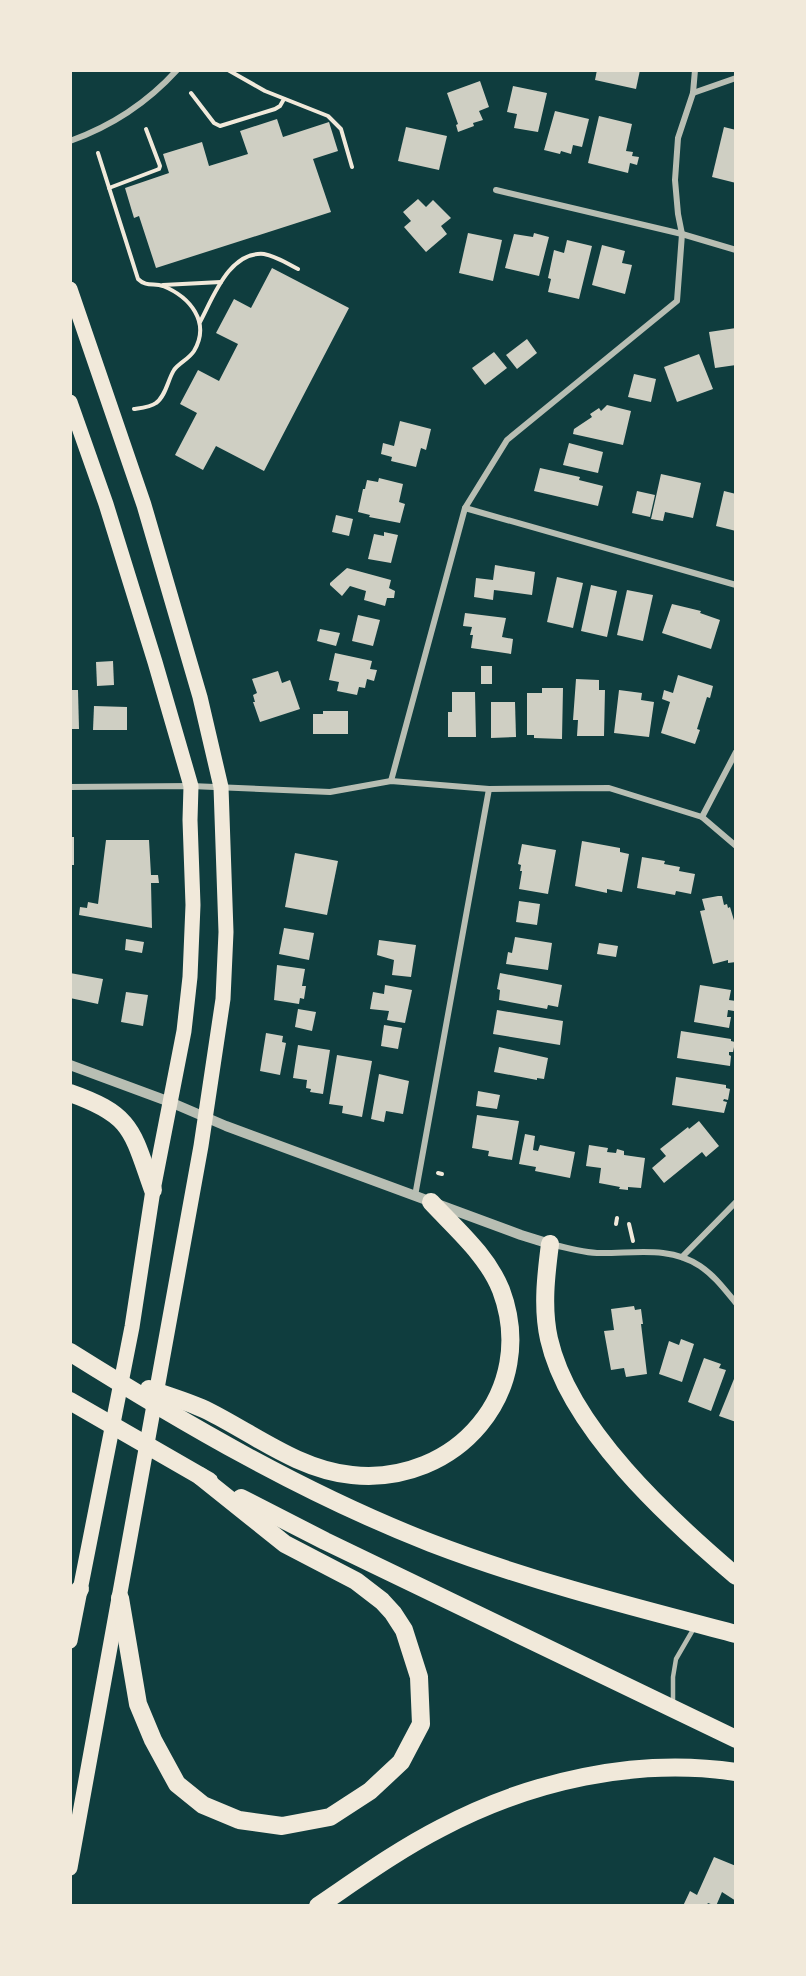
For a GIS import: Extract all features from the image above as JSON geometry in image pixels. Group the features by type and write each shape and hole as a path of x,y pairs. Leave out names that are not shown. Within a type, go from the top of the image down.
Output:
{"highway":[{"path":"70,1092 107,1108 124,1121 134,1137 153,1190"},
{"path":"106,1373 206,1410 290,1456 325,1470 351,1475 383,1476 411,1470 441,1458 466,1440 486,1417 500,1391 508,1362 510,1332 501,1290 486,1263 423,1199"},
{"path":"550,1244 546,1278 546,1320 549,1340 556,1361 571,1391 593,1427 632,1477 670,1518 735,1576"},
{"path":"75,1354 195,1426 302,1485 366,1515 495,1566 562,1587 735,1634"},
{"path":"70,1401 200,1476 325,1541 735,1739"},
{"path":"120,1598 137,1699 142,1713 153,1740 177,1784 203,1805 239,1820 282,1826 330,1817 370,1791 401,1762 421,1725 419,1677 404,1630 393,1613 375,1595 356,1581 285,1544 200,1476"},
{"path":"673,1710 735,1731"},
{"path":"318,1905 411,1844 473,1813 533,1790 591,1776 645,1768 672,1766 735,1772"}],"main road":[{"path":"70,290 144,505 200,697 221,787 226,932 223,999 206,1117 70,1868"},
{"path":"70,402 145,628 191,786 193,905 190,977 184,1031 153,1190 132,1327 75,1596 70,1641"}],"street":[{"path":"70,141 94,133 129,113 165,84 177,70"},
{"path":"391,781 465,508 507,440 677,302 682,234 675,180 678,138 693,93 695,70"},
{"path":"693,93 735,78"},
{"path":"496,190 682,234 735,250"},
{"path":"465,508 735,585"},
{"path":"702,817 735,752"},
{"path":"70,788 191,786 330,792 391,781 489,789 609,788 702,817 735,846"},
{"path":"423,1199 489,789"},
{"path":"70,1065 423,1199 550,1244 584,1252 648,1252 682,1257 709,1273 735,1303"},
{"path":"682,1257 735,1202"}],"lane":[{"path":"673,1710 673,1677 676,1659 697,1624"}],"path":[{"path":"228,70 247,82 328,116 341,129 352,167"},
{"path":"191,93 214,123 220,126 275,109 284,99"},
{"path":"109,188 160,168 146,129"},
{"path":"98,153 138,279 149,286 222,282"},
{"path":"134,409 156,403 160,399 174,369 193,352 198,341 200,323 222,282 238,262 265,254 298,269"},
{"path":"160,285 184,297 195,309 200,323"},
{"path":"616,1224 617,1218"}],"building":[{"path":"597,70 640,70 636,89 595,80"},
{"path":"480,81 489,107 479,111 483,120 458,132 456,125 458,124 447,93"},
{"path":"513,86 547,93 538,132 514,128 517,114 507,112"},
{"path":"555,111 589,119 582,147 573,145 571,154 544,150"},
{"path":"599,116 632,124 626,151 633,152 632,156 639,157 637,165 630,163 628,173 588,163"},
{"path":"277,119 283,137 329,122 338,151 313,159 331,212 156,268 139,216 134,218 125,188 169,173 163,154 202,142 209,166 248,154 240,131"},
{"path":"406,127 447,136 439,170 398,161"},
{"path":"724,127 736,130 736,183 712,177"},
{"path":"418,199 426,207 433,200 451,218 441,226 447,234 426,252 404,227 411,221 403,212"},
{"path":"468,233 502,240 493,281 459,273"},
{"path":"534,233 549,237 539,276 505,268 514,234 533,237"},
{"path":"567,240 592,246 579,299 548,292 551,279 548,278 554,250 564,253"},
{"path":"602,245 625,251 622,263 632,265 625,294 592,285"},
{"path":"272,268 349,308 264,471 216,446 203,470 175,455 197,413 180,404 198,370 219,381 238,344 216,333 234,299 251,308"},
{"path":"736,328 736,365 715,368 709,332"},
{"path":"527,339 537,353 517,369 506,355"},
{"path":"494,352 507,368 485,385 472,368"},
{"path":"699,354 713,389 677,402 664,367"},
{"path":"634,374 656,379 651,402 628,397"},
{"path":"607,405 631,411 623,445 573,434 574,429 592,417 590,414 599,408 601,411"},
{"path":"400,421 431,429 426,450 421,448 416,467 391,461 392,457 381,454 383,443 394,446"},
{"path":"569,443 603,452 598,473 563,465"},
{"path":"540,468 580,477 579,480 603,486 598,506 534,491"},
{"path":"661,474 701,483 693,518 665,512 663,521 651,519"},
{"path":"379,478 403,484 399,502 405,504 400,523 369,517 370,515 358,512 367,480 378,482"},
{"path":"637,491 655,495 650,517 632,513"},
{"path":"724,491 736,494 736,531 716,526"},
{"path":"336,515 353,519 349,536 332,532"},
{"path":"384,532 398,535 391,563 368,559 374,534 384,536"},
{"path":"495,565 535,572 532,595 494,590 493,600 474,597 476,578 493,580"},
{"path":"347,568 391,580 389,588 395,591 394,598 387,598 385,606 364,600 366,591 350,586 342,596 330,583"},
{"path":"557,577 583,583 573,628 547,622"},
{"path":"591,585 617,591 607,637 581,631"},
{"path":"627,590 653,595 643,641 617,635"},
{"path":"672,604 701,611 700,613 720,620 711,649 662,633"},
{"path":"465,613 506,618 502,637 513,639 511,654 471,648 472,627 463,626"},
{"path":"358,615 380,620 373,646 352,641"},
{"path":"320,629 340,633 336,646 317,641"},
{"path":"335,653 372,661 370,669 377,670 374,681 367,679 365,688 359,687 357,695 337,691 339,682 329,680"},
{"path":"113,661 114,685 97,686 96,662"},
{"path":"481,666 492,666 492,684 481,684"},
{"path":"278,671 282,683 290,680 300,709 260,722 253,702 255,702 253,695 257,693 252,679"},
{"path":"678,675 713,686 697,729 700,730 695,744 661,733 670,702 662,699 664,690 673,693"},
{"path":"576,679 599,680 599,690 605,690 604,736 577,736 578,720 573,720"},
{"path":"542,688 563,688 562,739 534,738 534,735 527,735 527,693 542,693"},
{"path":"70,690 78,690 79,729 70,729"},
{"path":"619,690 642,693 641,700 654,702 649,737 614,733"},
{"path":"452,692 475,692 476,737 448,737 448,712 452,712"},
{"path":"491,702 515,702 516,737 491,738"},
{"path":"94,706 127,707 127,730 93,730"},
{"path":"323,711 348,711 348,734 313,734 313,714 323,714"},
{"path":"70,837 74,837 74,865 70,865"},
{"path":"106,840 149,840 151,875 158,875 159,883 151,883 152,928 79,915 80,907 87,908 88,902 98,904"},
{"path":"582,841 620,848 620,852 629,854 622,892 607,889 607,893 575,886"},
{"path":"522,844 556,850 548,894 519,889 522,871 520,871 521,865 518,864"},
{"path":"295,853 338,861 327,915 285,907"},
{"path":"642,857 665,861 664,864 680,867 679,871 695,874 691,894 676,891 675,895 637,888"},
{"path":"722,896 724,905 727,904 728,908 730,907 736,927 736,962 728,963 728,960 713,964 700,911 705,910 702,899"},
{"path":"519,901 540,904 537,925 516,922"},
{"path":"284,928 314,933 309,960 279,954"},
{"path":"515,937 552,943 548,970 506,964 508,952 512,953"},
{"path":"126,939 144,942 142,953 125,950"},
{"path":"379,940 416,945 411,977 392,975 394,960 377,955"},
{"path":"599,943 618,946 616,957 597,954"},
{"path":"277,965 305,969 302,986 306,986 304,999 300,998 299,1004 274,1000"},
{"path":"70,973 103,979 98,1004 70,998"},
{"path":"500,973 562,985 558,1007 548,1005 547,1009 499,1000 500,990 497,989"},
{"path":"385,985 412,990 405,1023 387,1020 389,1011 370,1009 373,992 384,994"},
{"path":"700,985 731,990 729,1000 736,1001 736,1003 734,1011 728,1010 727,1017 731,1017 729,1028 694,1022"},
{"path":"126,992 148,995 143,1026 121,1022"},
{"path":"298,1009 316,1012 312,1031 295,1027"},
{"path":"497,1010 563,1021 560,1045 493,1034"},
{"path":"384,1025 402,1028 398,1049 381,1046"},
{"path":"681,1031 731,1039 735,1042 733,1052 729,1052 730,1066 677,1058"},
{"path":"266,1033 283,1036 282,1042 286,1043 280,1075 260,1071"},
{"path":"298,1045 330,1050 323,1094 310,1092 311,1089 306,1088 307,1080 293,1078"},
{"path":"499,1047 548,1058 544,1079 537,1078 537,1080 494,1072"},
{"path":"337,1055 372,1061 362,1117 342,1113 343,1106 329,1104"},
{"path":"379,1074 409,1081 403,1114 386,1111 384,1122 371,1119"},
{"path":"676,1077 726,1085 726,1088 730,1089 728,1100 723,1101 727,1102 724,1113 672,1105"},
{"path":"478,1091 500,1095 497,1109 476,1106"},
{"path":"477,1115 519,1121 512,1160 488,1156 489,1151 472,1148"},
{"path":"699,1121 719,1146 706,1157 702,1152 664,1183 652,1168 666,1156 660,1149"},
{"path":"525,1134 535,1136 533,1150 538,1151 540,1145 575,1152 570,1178 535,1171 536,1167 519,1164"},
{"path":"589,1145 608,1148 607,1152 616,1153 617,1149 624,1151 624,1155 645,1158 641,1188 619,1189 620,1187 599,1183 601,1168 586,1166"},
{"path":"634,1306 635,1310 641,1309 647,1374 626,1377 624,1368 611,1370 604,1331 614,1330 611,1309"},
{"path":"681,1339 694,1344 682,1382 659,1374 669,1341 679,1345"},
{"path":"704,1358 721,1364 719,1368 726,1370 711,1411 688,1402"},
{"path":"736,1374 736,1422 719,1416"},
{"path":"714,1857 736,1866 736,1901 722,1892 716,1906 708,1903 706,1906 683,1906 690,1891 697,1895"}]}
